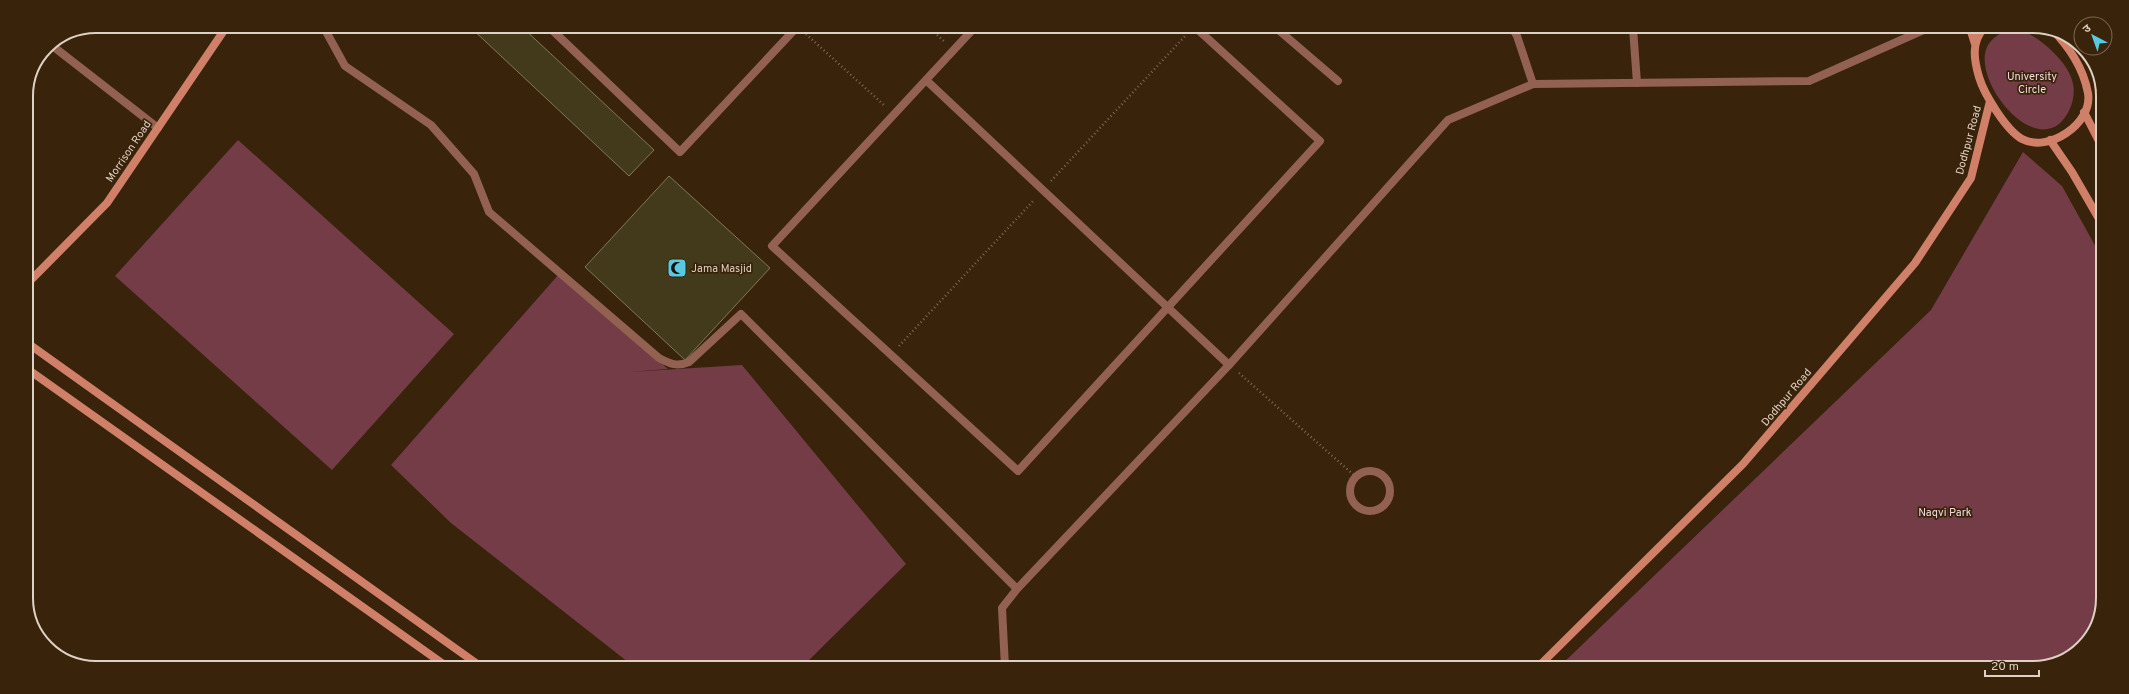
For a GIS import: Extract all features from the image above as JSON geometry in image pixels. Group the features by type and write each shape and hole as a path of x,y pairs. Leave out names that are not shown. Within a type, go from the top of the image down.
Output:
{"main road":[{"name":"Morrison Road","path":"33,278 107,203 222,33"},
{"path":"1972,33 1975,44 1974,62 1980,83 1990,101 2011,129 2022,139 2042,143 2058,138 2074,128 2084,112 2088,95 2080,66 2064,42"},
{"path":"1975,44 1981,33"},
{"name":"Dodhpur Road","path":"1544,661 1743,464 1915,263 1971,178 1990,101"},
{"path":"2084,112 2096,136"},
{"path":"2050,140 2072,172 2096,214"},
{"path":"33,347 473,661"},
{"path":"33,373 439,661"}],"street":[{"path":"327,33 345,66 431,125 474,174 489,212 660,358 669,364 680,366 689,362 741,314 1017,589"},
{"path":"555,33 680,152 791,33"},
{"path":"970,33 772,246 1018,471 1320,140 1202,33"},
{"path":"1281,33 1338,81"},
{"path":"1515,33 1533,84"},
{"path":"1633,33 1637,83"},
{"path":"1005,661 1002,608 1017,589 1229,365 1448,120 1533,84 1809,81 1917,33"},
{"path":"55,48 158,128"},
{"path":"926,80 1229,365"},
{"path":"1368,471 1375,472 1386,479 1390,492 1385,504 1374,511 1368,511 1356,506 1350,495 1350,488 1356,477 1368,471"}],"path":[{"path":"806,33 894,114"},
{"path":"935,33 954,50"},
{"path":"1229,365 1356,477"}],"green space":[{"name":"University Circle","path":"2003,33 2027,33 2049,48 2064,64 2072,80 2074,92 2070,109 2059,124 2045,129 2030,126 2016,117 2002,103 1992,87 1986,70 1985,54 1991,41"},
{"path":"238,140 454,334 332,470 115,276"},
{"name":"Naqvi Park","path":"2023,152 2062,186 2096,247 2096,598 2094,614 2091,622 2080,640 2065,653 2053,658 2033,661 1565,661 1931,310"},
{"path":"559,274 668,369 629,372 742,365 906,564 808,661 627,661 451,523 391,465"}],"building":[{"path":"476,33 528,33 654,150 629,176"},
{"name":"Jama Masjid","path":"669,176 770,268 685,360 585,267"}],"place":[{"name":"Jama Masjid","path":"677,268"}]}
